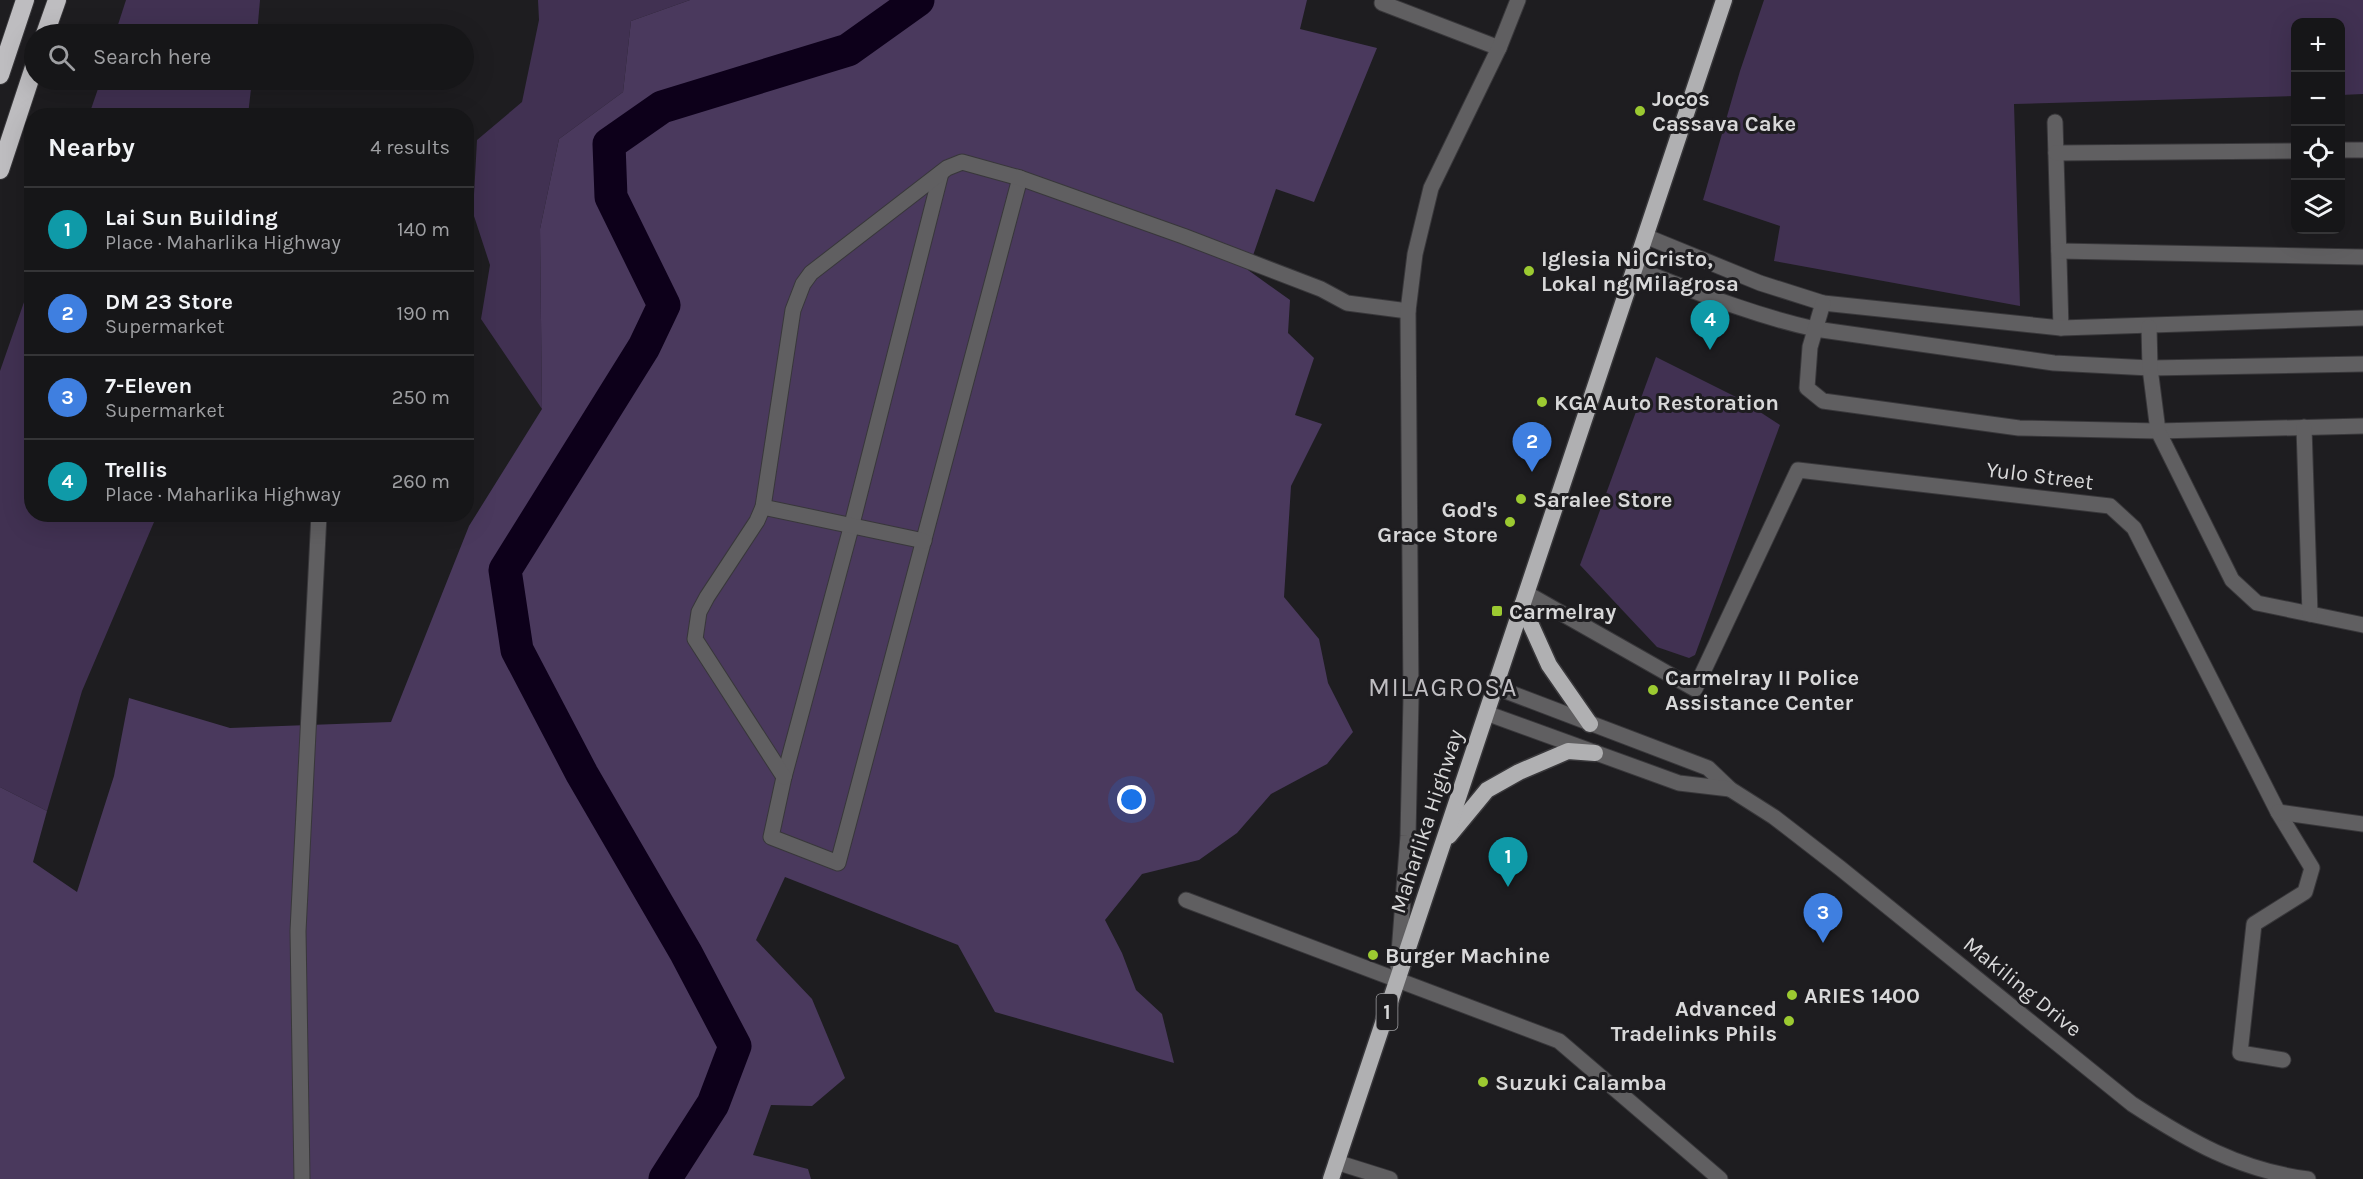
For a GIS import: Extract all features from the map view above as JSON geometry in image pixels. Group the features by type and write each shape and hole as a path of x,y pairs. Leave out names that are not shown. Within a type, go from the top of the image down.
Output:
{"highway":[{"path":"0,75 25,0"},
{"path":"49,24 57,0"},
{"name":"Maharlika Highway","path":"1331,1179 1724,0"},
{"path":"0,170 26,90"},
{"path":"1524,599 1549,665 1590,724"},
{"path":"1442,844 1487,790 1518,771 1568,751 1595,753"}],"street":[{"path":"1397,981 1408,836 1410,709 1408,311 1415,254 1431,188 1499,48 1518,0"},
{"path":"1382,3 1499,48"},
{"path":"2055,122 2061,328"},
{"path":"2345,150 2363,150"},
{"path":"2056,153 2291,151"},
{"path":"784,777 695,639 703,604 757,521 763,507 794,310 803,284 811,273 941,173 962,162 1020,178 1184,236 1321,289 1347,303 1408,311"},
{"path":"941,173 852,524 784,777 771,837 838,863 1020,178"},
{"path":"1645,236 1760,283 1823,303 2061,328 2149,327 2363,318"},
{"path":"2059,251 2363,257"},
{"path":"1634,268 1754,314 1815,329 2054,363 2150,368 2363,364"},
{"path":"1823,303 1815,329 1807,388 1823,401 2019,428 2158,431 2363,426"},
{"path":"2149,327 2150,368 2158,431 2232,580 2257,603 2363,625"},
{"path":"2304,427 2310,614"},
{"name":"Yulo Street","path":"1524,599 1695,689 1798,470 2110,506 2134,528 2278,812 2312,868 2305,892 2254,924 2240,1053 2283,1060"},
{"path":"763,507 924,541"},
{"path":"302,1179 298,931 320,522"},
{"name":"Makiling Drive","path":"1495,687 1708,768 1730,789 1774,817 1840,868 2132,1104 2182,1137 2222,1156 2272,1174 2308,1179"},
{"name":"Makiling Drive","path":"1486,714 1679,783 1730,789"},
{"path":"2278,812 2363,824"},
{"path":"1186,900 1559,1041 1720,1179"},
{"path":"1336,1162 1390,1179"}],"shaded area":[{"path":"126,0 260,0 258,24 118,24"},
{"path":"538,0 690,0 631,21 623,92 559,139 540,229 542,409 481,319 490,265 474,216 477,140 522,102 539,20"},
{"path":"690,0 1307,0 1300,29 1377,48 1314,202 1276,189 1248,270 1290,300 1288,333 1314,358 1295,415 1322,424 1291,486 1284,597 1319,639 1328,683 1353,732 1327,764 1271,794 1237,833 1199,860 1142,874 1105,920 1122,953 1136,990 1162,1014 1174,1063 995,1012 958,945 785,877 756,940 812,999 845,1078 812,1106 771,1105 753,1155 808,1169 811,1179 0,1179 0,787 47,811 33,862 77,892 114,776 129,698 230,728 391,722 469,526 474,522 474,518 542,409 540,229 559,139 623,92 631,21"},
{"path":"1764,0 2363,0 2363,94 2345,95 2345,18 2291,18 2291,96 2014,104 2020,306 1774,261 1780,226 1703,200 1740,71"},
{"path":"98,90 251,90 249,108 91,108"},
{"path":"24,302 24,522 154,522 82,691 47,811 0,787 0,371"},
{"path":"1656,357 1740,399 1780,425 1695,655 1689,658 1657,647 1580,565"}],"waterway":[{"path":"665,1179 713,1104 735,1046 686,953 582,774 517,650 505,570 644,347 664,305 611,197 609,144 662,107 848,50 918,0"}],"place":[{"name":"Jocos Cassava Cake","path":"1640,111"},
{"name":"Iglesia Ni Cristo, Lokal ng Milagrosa","path":"1529,271"},
{"name":"Trellis","path":"1710,350"},
{"name":"KGA Auto Restoration","path":"1542,402"},
{"name":"DM 23 Store","path":"1532,472"},
{"name":"Saralee Store","path":"1521,499"},
{"name":"God's Grace Store","path":"1510,522"},
{"name":"Carmelray","path":"1497,611"},
{"name":"Carmelray II Police Assistance Center","path":"1653,690"},
{"name":"Lai Sun Building","path":"1508,887"},
{"name":"7-Eleven","path":"1823,943"},
{"name":"Burger Machine","path":"1373,955"},
{"name":"ARIES 1400","path":"1792,995"},
{"name":"Advanced Tradelinks Phils","path":"1789,1021"},
{"name":"Suzuki Calamba","path":"1483,1082"}],"district":[{"name":"MILAGROSA","path":"1443,687"}]}
